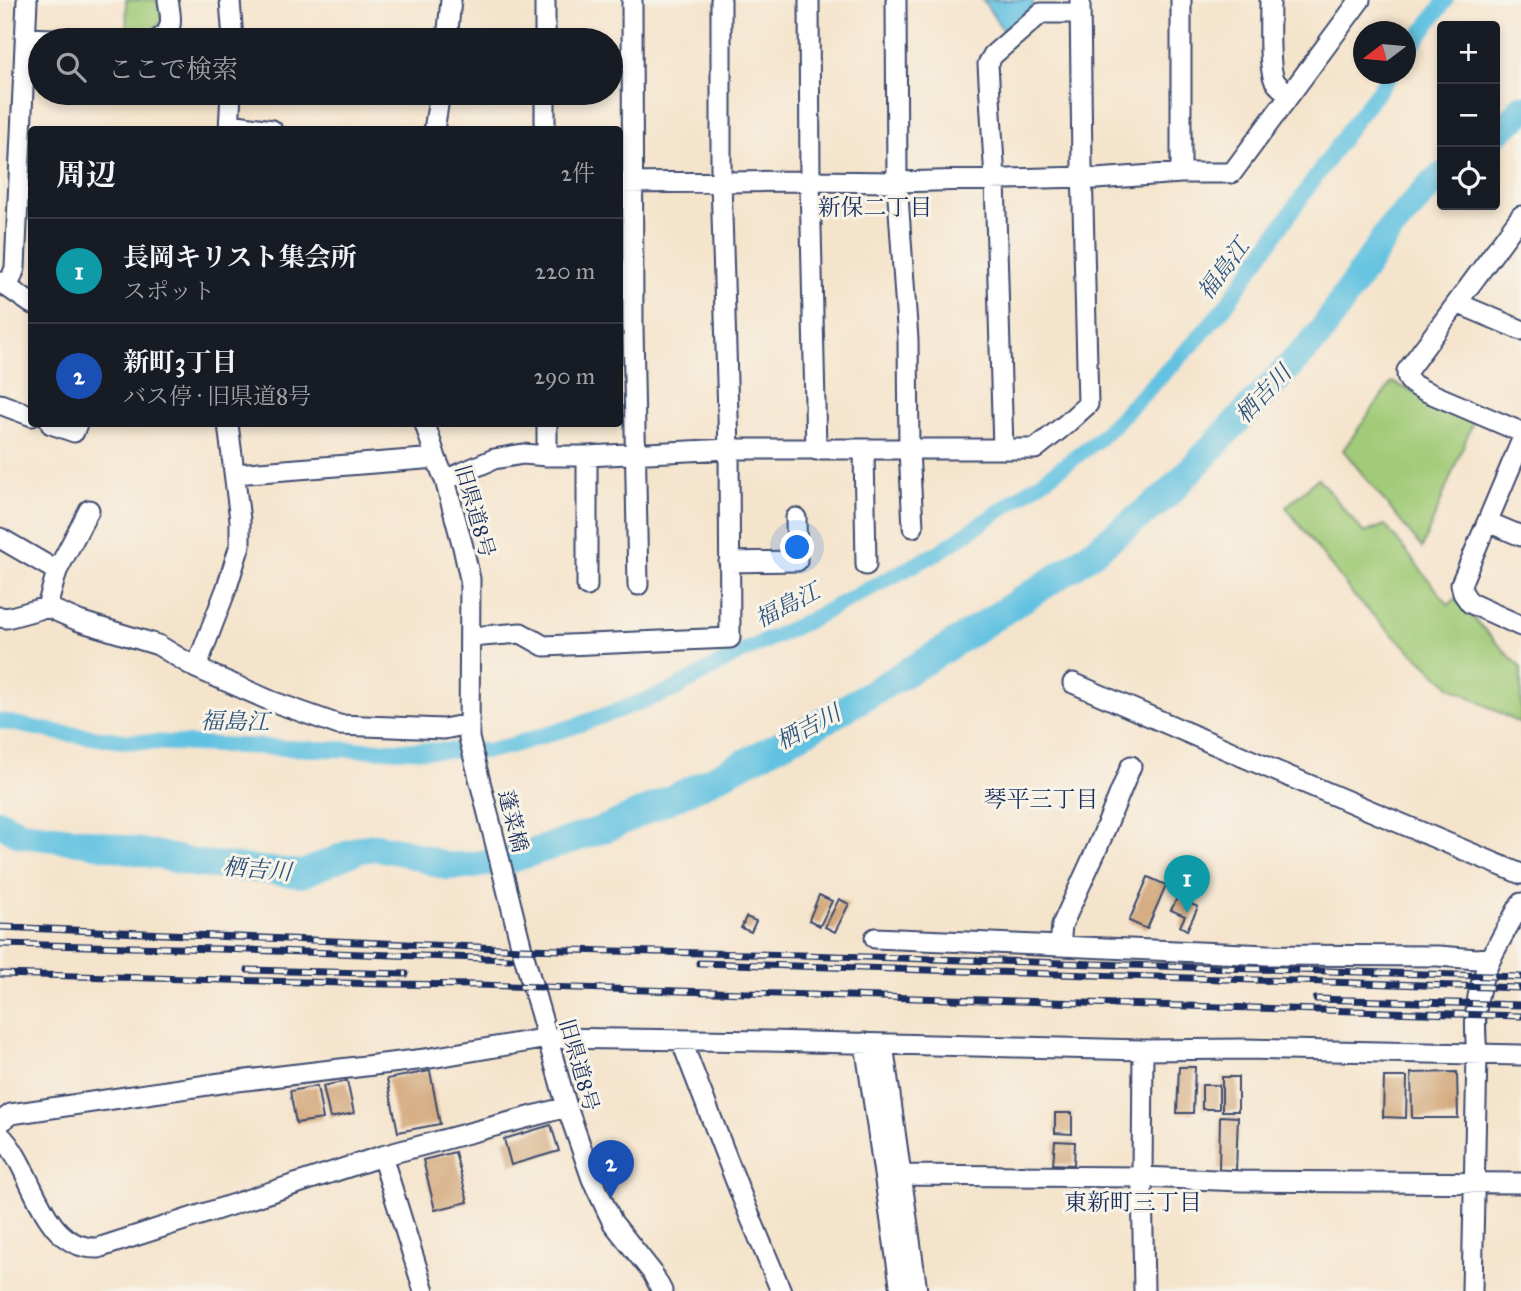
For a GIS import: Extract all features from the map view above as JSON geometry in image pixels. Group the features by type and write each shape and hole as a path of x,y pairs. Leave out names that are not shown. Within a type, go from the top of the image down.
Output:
{"street":[{"path":"27,0 26,137 15,268 4,284 28,301"},
{"path":"168,0 172,24 170,28"},
{"path":"230,0 232,28"},
{"path":"448,28 451,0"},
{"path":"545,0 545,28"},
{"path":"632,0 626,183 638,584"},
{"path":"470,637 521,633 544,646 730,638 721,0"},
{"path":"810,0 810,181 816,450"},
{"path":"896,0 897,182 908,340 913,527"},
{"path":"1181,0 1181,173"},
{"path":"1269,0 1273,77 1279,86 1290,94"},
{"path":"626,183 897,182 1083,177 1096,179 1181,173 1232,173 1360,0"},
{"path":"445,480 495,459 523,454 587,456 729,449 816,450 1035,449 1088,404 1080,7 1041,13 990,59 988,70 995,180 1003,449"},
{"path":"229,126 230,105"},
{"path":"435,126 438,105"},
{"path":"545,105 545,126"},
{"path":"1521,216 1406,371 1406,378 1410,383 1425,391 1521,432"},
{"path":"1457,303 1521,330"},
{"path":"0,404 28,414"},
{"path":"60,427 74,432 76,427"},
{"path":"196,667 228,587 240,545 240,520 228,427"},
{"name":"旧県道8号","path":"426,427 445,480 470,579 469,731"},
{"path":"547,427 547,456"},
{"path":"1521,442 1461,584 1470,603 1521,626"},
{"path":"864,449 866,565"},
{"path":"587,456 587,586"},
{"path":"235,474 436,458"},
{"path":"47,607 57,571 89,510"},
{"path":"729,562 797,561 796,518"},
{"path":"1488,522 1521,536"},
{"path":"0,538 57,571"},
{"path":"0,617 7,618 47,607 79,621 158,645 196,667 271,701 339,725 469,731"},
{"path":"1073,683 1521,874"},
{"name":"蓬菜橋","path":"469,731 514,916"},
{"path":"1060,946 1062,925 1131,766"},
{"path":"1472,1291 1475,1019 1480,987 1492,957 1521,903"},
{"name":"旧県道8号","path":"514,916 567,1107 592,1179 614,1223 652,1272 662,1291"},
{"path":"876,938 1268,955 1438,956 1477,959 1492,957"},
{"path":"0,1122 11,1114 221,1083 425,1059 548,1038 1521,1055"},
{"path":"681,1040 781,1291"},
{"path":"874,1043 901,1175 917,1291"},
{"path":"874,1043 901,1291"},
{"path":"1143,1050 1144,1291"},
{"path":"0,1135 12,1150 56,1227 73,1243 91,1249 117,1244 382,1157 567,1107"},
{"path":"382,1157 425,1291"},
{"path":"901,1175 1521,1183"}],"green space":[{"path":"126,0 158,0 162,21 156,28 127,28"},
{"path":"1392,382 1474,419 1422,548 1343,450"},
{"path":"1318,478 1364,533 1385,525 1449,605 1455,599 1521,668 1521,724 1451,687 1354,596 1286,507"}],"water":[{"path":"983,0 1033,0 1033,6 1004,32"}],"building":[{"path":"1148,877 1166,885 1147,929 1129,921"},
{"path":"819,895 832,901 820,926 809,920"},
{"path":"1177,898 1198,907 1187,930 1180,926 1185,916 1171,910"},
{"path":"839,899 849,904 835,932 825,927"},
{"path":"746,917 756,921 751,932 741,928"},
{"path":"1179,1067 1195,1067 1193,1113 1177,1113"},
{"path":"430,1071 440,1124 398,1132 387,1079"},
{"path":"1457,1072 1458,1118 1412,1118 1411,1073"},
{"path":"1222,1077 1238,1077 1238,1111 1222,1111"},
{"path":"1384,1077 1407,1077 1406,1118 1383,1117"},
{"path":"347,1081 354,1113 330,1118 323,1086"},
{"path":"1202,1085 1219,1085 1219,1109 1202,1109"},
{"path":"317,1086 323,1119 296,1123 290,1091"},
{"path":"1055,1113 1072,1113 1072,1134 1055,1133"},
{"path":"1220,1116 1238,1117 1236,1170 1219,1170"},
{"path":"551,1125 559,1151 511,1165 504,1139"},
{"path":"1055,1141 1075,1142 1074,1165 1053,1164"},
{"path":"455,1152 468,1202 435,1210 423,1160"}],"waterway":[{"name":"福島江","path":"1416,40 1446,0"},
{"name":"福島江","path":"0,721 61,733 125,741 310,749 487,751 578,725 673,690 939,552 1099,439 1193,344 1224,308 1383,84"},
{"name":"栖吉川","path":"1500,129 1517,116 1521,108"},
{"name":"栖吉川","path":"0,823 21,834 80,841 193,863 302,874 360,849 377,847 446,866 468,866 512,859 607,828 697,787 812,728 934,656 1073,567 1166,496 1320,334 1389,231 1437,180"}],"railway":[{"path":"0,927 522,949 1521,977"},
{"path":"0,944 510,959"},
{"path":"699,963 1521,988"},
{"path":"248,970 406,974"},
{"path":"0,974 478,985 1521,1016"},
{"path":"1316,999 1521,1005"}],"place":[{"name":"長岡キリスト集会所","path":"1187,913"},
{"name":"新町3丁目","path":"611,1198"}],"district":[{"name":"新保二丁目","path":"875,207"},
{"name":"琴平三丁目","path":"1041,799"},
{"name":"東新町三丁目","path":"1133,1202"}]}
